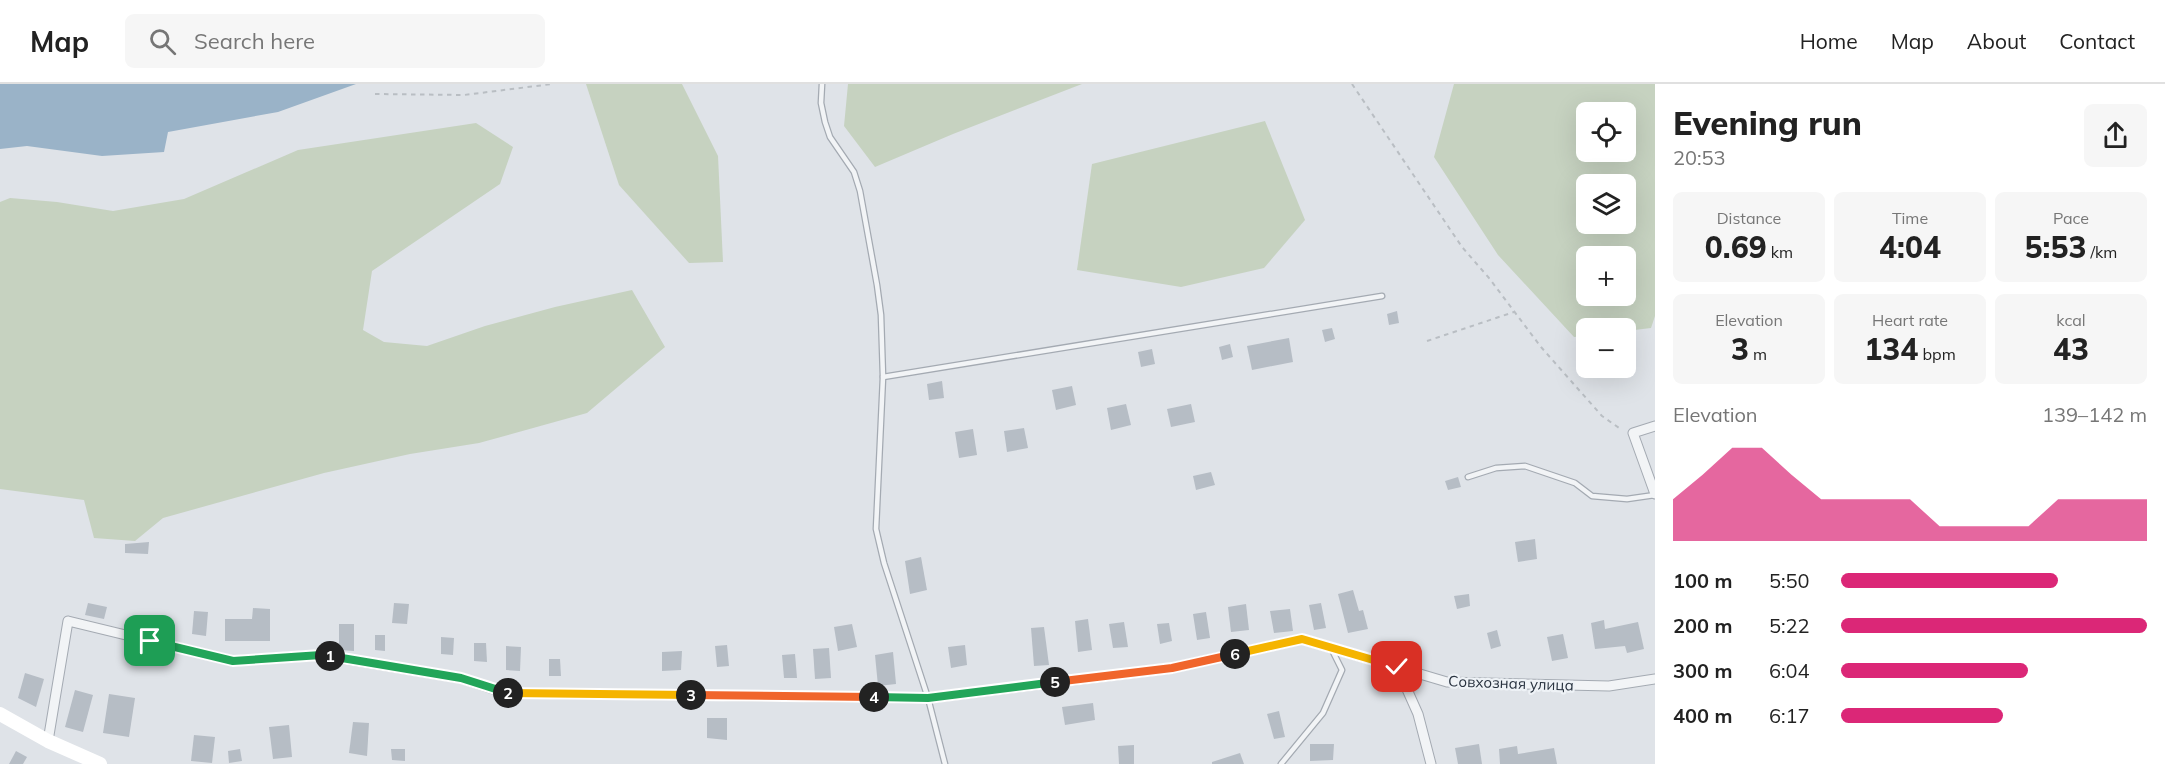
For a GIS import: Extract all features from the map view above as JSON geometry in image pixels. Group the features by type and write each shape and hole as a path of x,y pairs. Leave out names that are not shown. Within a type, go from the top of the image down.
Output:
{"street":[{"path":"1655,426 1633,433 1655,494"},
{"name":"Совхозная улица","path":"48,741 68,621 233,661 321,655 461,678 505,693 928,698 1172,668 1302,639 1447,682 1609,686 1655,679"},
{"path":"1397,667 1418,714 1431,764"},
{"path":"0,714 94,763"}],"lane":[{"path":"822,84 821,104 830,137 854,171 860,191 878,285 883,377 876,529 884,563 928,698 945,764"},
{"path":"883,377 1382,296"},
{"path":"1468,477 1496,468 1525,466 1575,483 1592,496 1627,499 1655,494"},
{"path":"1281,764 1323,713 1342,670 1331,648"}],"path":[{"path":"375,94 464,95 552,84"},
{"path":"1352,84 1462,247 1489,278 1541,347 1602,416 1626,433 1633,433"},
{"path":"1427,341 1514,312"}],"green space":[{"path":"586,84 682,84 718,156 723,262 689,263 619,185"},
{"path":"848,84 1082,84 875,167 844,126"},
{"path":"1454,84 1655,84 1655,316 1651,328 1636,330 1636,318 1576,318 1576,337 1574,337 1498,255 1434,157"},
{"path":"1265,121 1305,220 1264,268 1181,287 1077,270 1092,164"},
{"path":"476,123 513,147 500,184 372,271 363,330 384,342 427,346 485,326 555,307 632,290 665,347 587,413 479,443 410,454 324,473 163,518 135,541 94,538 84,500 0,489 0,202 10,198 57,202 113,211 184,199 298,150"}],"water":[{"path":"0,84 356,84 278,112 168,132 164,152 102,156 27,146 0,149"}],"building":[{"path":"1397,311 1399,323 1389,325 1387,314"},
{"path":"1332,328 1335,339 1325,342 1322,330"},
{"path":"1289,338 1293,362 1252,370 1247,346"},
{"path":"1230,344 1233,357 1222,360 1219,347"},
{"path":"1152,349 1155,364 1141,367 1138,352"},
{"path":"942,381 944,398 929,400 927,384"},
{"path":"1072,386 1076,405 1056,410 1052,390"},
{"path":"1126,404 1131,425 1111,430 1107,408"},
{"path":"1191,404 1195,422 1171,427 1167,409"},
{"path":"1024,428 1028,448 1007,452 1004,431"},
{"path":"973,429 977,455 959,458 955,432"},
{"path":"1211,472 1215,485 1196,490 1193,476"},
{"path":"1458,477 1461,487 1448,490 1445,481"},
{"path":"1535,539 1537,559 1518,562 1515,542"},
{"path":"149,542 148,554 125,553 125,544"},
{"path":"921,557 927,590 910,594 905,561"},
{"path":"1353,590 1359,611 1363,610 1368,629 1348,633 1338,594"},
{"path":"1469,594 1470,606 1457,609 1454,596"},
{"path":"88,603 107,607 104,619 85,615"},
{"path":"394,603 409,604 407,624 392,623"},
{"path":"1321,603 1326,628 1314,630 1309,605"},
{"path":"1246,604 1249,630 1231,632 1228,607"},
{"path":"253,608 270,609 270,641 225,641 225,619 252,619"},
{"path":"1290,609 1293,631 1274,633 1270,611"},
{"path":"194,611 208,612 206,636 192,634"},
{"path":"1206,612 1210,638 1197,640 1193,614"},
{"path":"1088,619 1092,650 1078,652 1075,621"},
{"path":"1604,620 1605,629 1638,622 1644,649 1627,653 1625,646 1595,649 1591,623"},
{"path":"1124,622 1128,647 1113,648 1109,624"},
{"path":"1169,623 1172,641 1160,644 1157,624"},
{"path":"339,624 354,624 354,651 339,650"},
{"path":"852,624 857,647 838,651 834,627"},
{"path":"1044,627 1049,665 1034,666 1031,628"},
{"path":"1497,630 1501,646 1491,649 1487,633"},
{"path":"1563,634 1568,658 1552,661 1547,637"},
{"path":"375,635 385,635 385,651 375,650"},
{"path":"441,637 454,638 453,655 441,654"},
{"path":"474,643 486,643 487,662 474,661"},
{"path":"727,645 729,666 717,667 715,646"},
{"path":"965,645 967,665 951,668 948,647"},
{"path":"506,646 521,647 520,671 506,670"},
{"path":"829,648 831,678 815,679 813,649"},
{"path":"682,651 681,670 662,671 662,652"},
{"path":"893,652 896,684 878,686 875,655"},
{"path":"795,654 797,678 784,678 782,655"},
{"path":"549,659 560,659 561,676 549,676"},
{"path":"25,673 44,679 36,707 18,698"},
{"path":"75,690 93,695 83,732 65,727"},
{"path":"109,694 135,698 129,737 103,733"},
{"path":"1093,703 1095,720 1065,725 1062,707"},
{"path":"1279,711 1285,737 1274,739 1267,714"},
{"path":"707,718 727,718 727,740 707,738"},
{"path":"353,722 369,723 367,756 349,753"},
{"path":"289,725 292,757 273,759 269,727"},
{"path":"194,735 215,737 212,763 191,761"},
{"path":"1310,744 1334,744 1333,760 1310,761"},
{"path":"1479,744 1482,764 1458,764 1455,748"},
{"path":"1134,745 1134,764 1119,764 1118,746"},
{"path":"1517,746 1518,754 1554,748 1557,764 1500,764 1499,749"},
{"path":"240,749 242,761 229,763 228,751"},
{"path":"391,749 405,749 405,761 392,760"},
{"path":"16,751 27,757 23,764 9,764"},
{"path":"1240,753 1244,764 1212,764 1212,762"}],"route":[{"path":"150,641 233,661 321,655 461,678 505,693 928,698 1172,668 1302,639 1397,667"}]}
